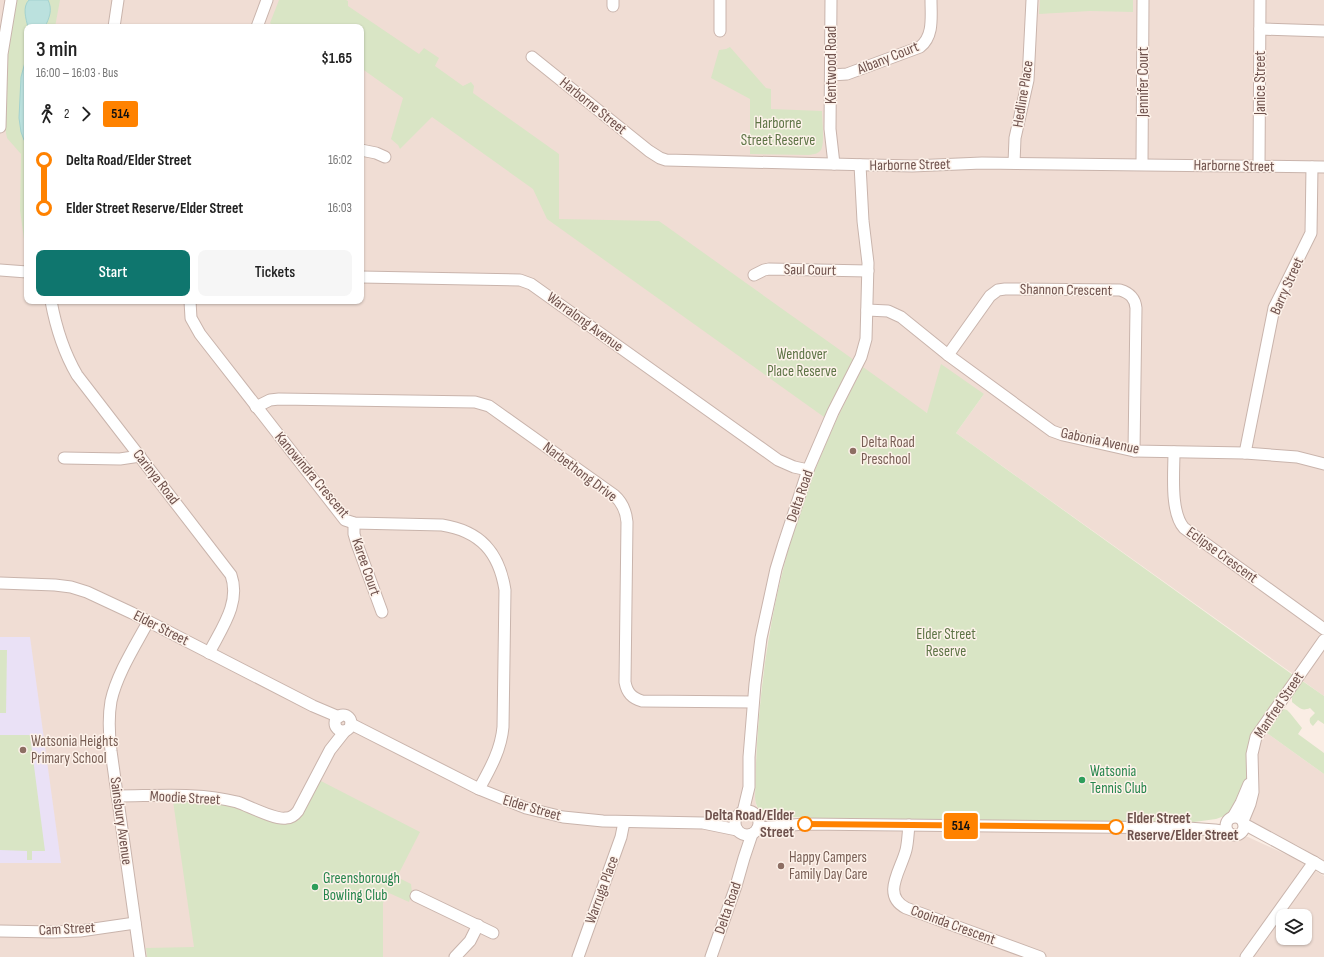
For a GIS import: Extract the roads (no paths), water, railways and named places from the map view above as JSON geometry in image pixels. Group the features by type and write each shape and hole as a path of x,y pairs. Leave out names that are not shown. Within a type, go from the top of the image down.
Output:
{"street":[{"path":"0,127 4,16 11,0"},
{"path":"114,24 118,0"},
{"path":"257,24 267,0"},
{"path":"720,0 720,31"},
{"name":"Kentwood Road","path":"830,164 831,0"},
{"name":"Albany Court","path":"831,75 847,74 920,47 930,32 931,0"},
{"name":"Hedline Place","path":"1014,163 1015,138 1028,80 1032,0"},
{"name":"Jennifer Court","path":"1142,164 1143,0"},
{"name":"Janice Street","path":"1260,0 1260,166"},
{"path":"1260,29 1324,31"},
{"name":"Harborne Street","path":"532,57 648,151 660,158 673,161 918,166 1014,163 1324,167"},
{"path":"364,151 376,153 385,157"},
{"name":"Delta Road","path":"711,957 736,886 744,858 750,821 749,757 753,702 761,638 775,577 783,546 806,475 828,423 861,357 866,339 868,256 863,213 864,165"},
{"name":"Barry Street","path":"1245,454 1274,308 1311,233 1312,167"},
{"path":"5,271 24,268"},
{"name":"Saul Court","path":"754,275 769,269 868,271"},
{"path":"5,271 24,272"},
{"name":"Warralong Avenue","path":"364,277 520,280 531,284 778,460 794,467 806,475"},
{"name":"Shannon Crescent","path":"948,355 990,296 998,290 1120,290 1126,292 1134,299 1136,308 1134,451"},
{"name":"Carinya Road","path":"52,304 60,338 71,364 85,386 227,569 233,582 233,604 209,653"},
{"name":"Kanowindra Crescent","path":"190,304 190,314 196,328 345,520 354,523 453,526 464,530 482,542 494,556 499,566 503,581 505,598 502,738 498,751 479,790"},
{"name":"Gabonia Avenue","path":"867,310 881,310 895,314 948,355 1052,431 1070,437 1134,451 1197,451 1297,457 1324,464"},
{"name":"Narbethong Drive","path":"256,407 270,400 279,399 475,402 489,406 614,494 622,504 627,522 625,682 629,694 636,700 642,701 753,702"},
{"name":"Eclipse Crescent","path":"1174,452 1175,509 1180,524 1324,629"},
{"path":"64,458 120,459 140,456"},
{"name":"Karee Court","path":"354,523 356,544 382,612"},
{"name":"Elder Street","path":"0,583 46,584 72,587 100,598 313,706 342,725 376,738 479,790 507,802 543,813 583,819 624,822 703,823 750,821 804,824 1188,828 1228,832"},
{"name":"Sainsbury Avenue","path":"140,957 109,735 111,701 120,675 148,622"},
{"name":"Manfred Street","path":"1243,826 1253,792 1251,775 1252,754 1256,737 1324,640"},
{"name":"Moodie Street","path":"117,796 198,796 220,798 251,807 278,818 288,818 294,815 298,810 342,725"},
{"name":"Manfred Street","path":"1231,818 1246,792 1251,775"},
{"path":"1243,826 1236,836 1228,832 1226,827 1231,818 1239,817 1243,826 1324,868"},
{"name":"Elder Street","path":"1188,828 1231,818"},
{"name":"Delta Road","path":"744,858 735,823 750,821"},
{"name":"Elder Street","path":"703,823 738,831 746,835 750,821"},
{"name":"Warruga Place","path":"578,957 619,844 624,822"},
{"name":"Cooinda Crescent","path":"909,825 906,849 893,889 894,898 896,901 906,908 1040,957"},
{"path":"1246,957 1314,862"},
{"path":"414,895 493,932"},
{"name":"Cam Street","path":"0,931 80,931 135,923"},
{"path":"455,957 466,946 478,925"}],"water":[{"path":"29,0 48,0 50,11 46,24 27,24 25,10"},
{"path":"24,66 24,140 19,118 21,77"}],"place":[{"name":"Delta Road Preschool","path":"853,451"},
{"name":"Watsonia Heights Primary School","path":"23,750"},
{"name":"Watsonia Tennis Club","path":"1082,780"},
{"name":"Delta Road/Elder Street","path":"805,824"},
{"name":"Elder Street Reserve/Elder Street","path":"1116,827"},
{"name":"Happy Campers Family Day Care","path":"781,866"},
{"name":"Greensborough Bowling Club","path":"315,887"}],"park label":[{"name":"Harborne Street Reserve","path":"778,132"},
{"name":"Wendover Place Reserve","path":"802,362"},
{"name":"Elder Street Reserve","path":"946,642"}]}
